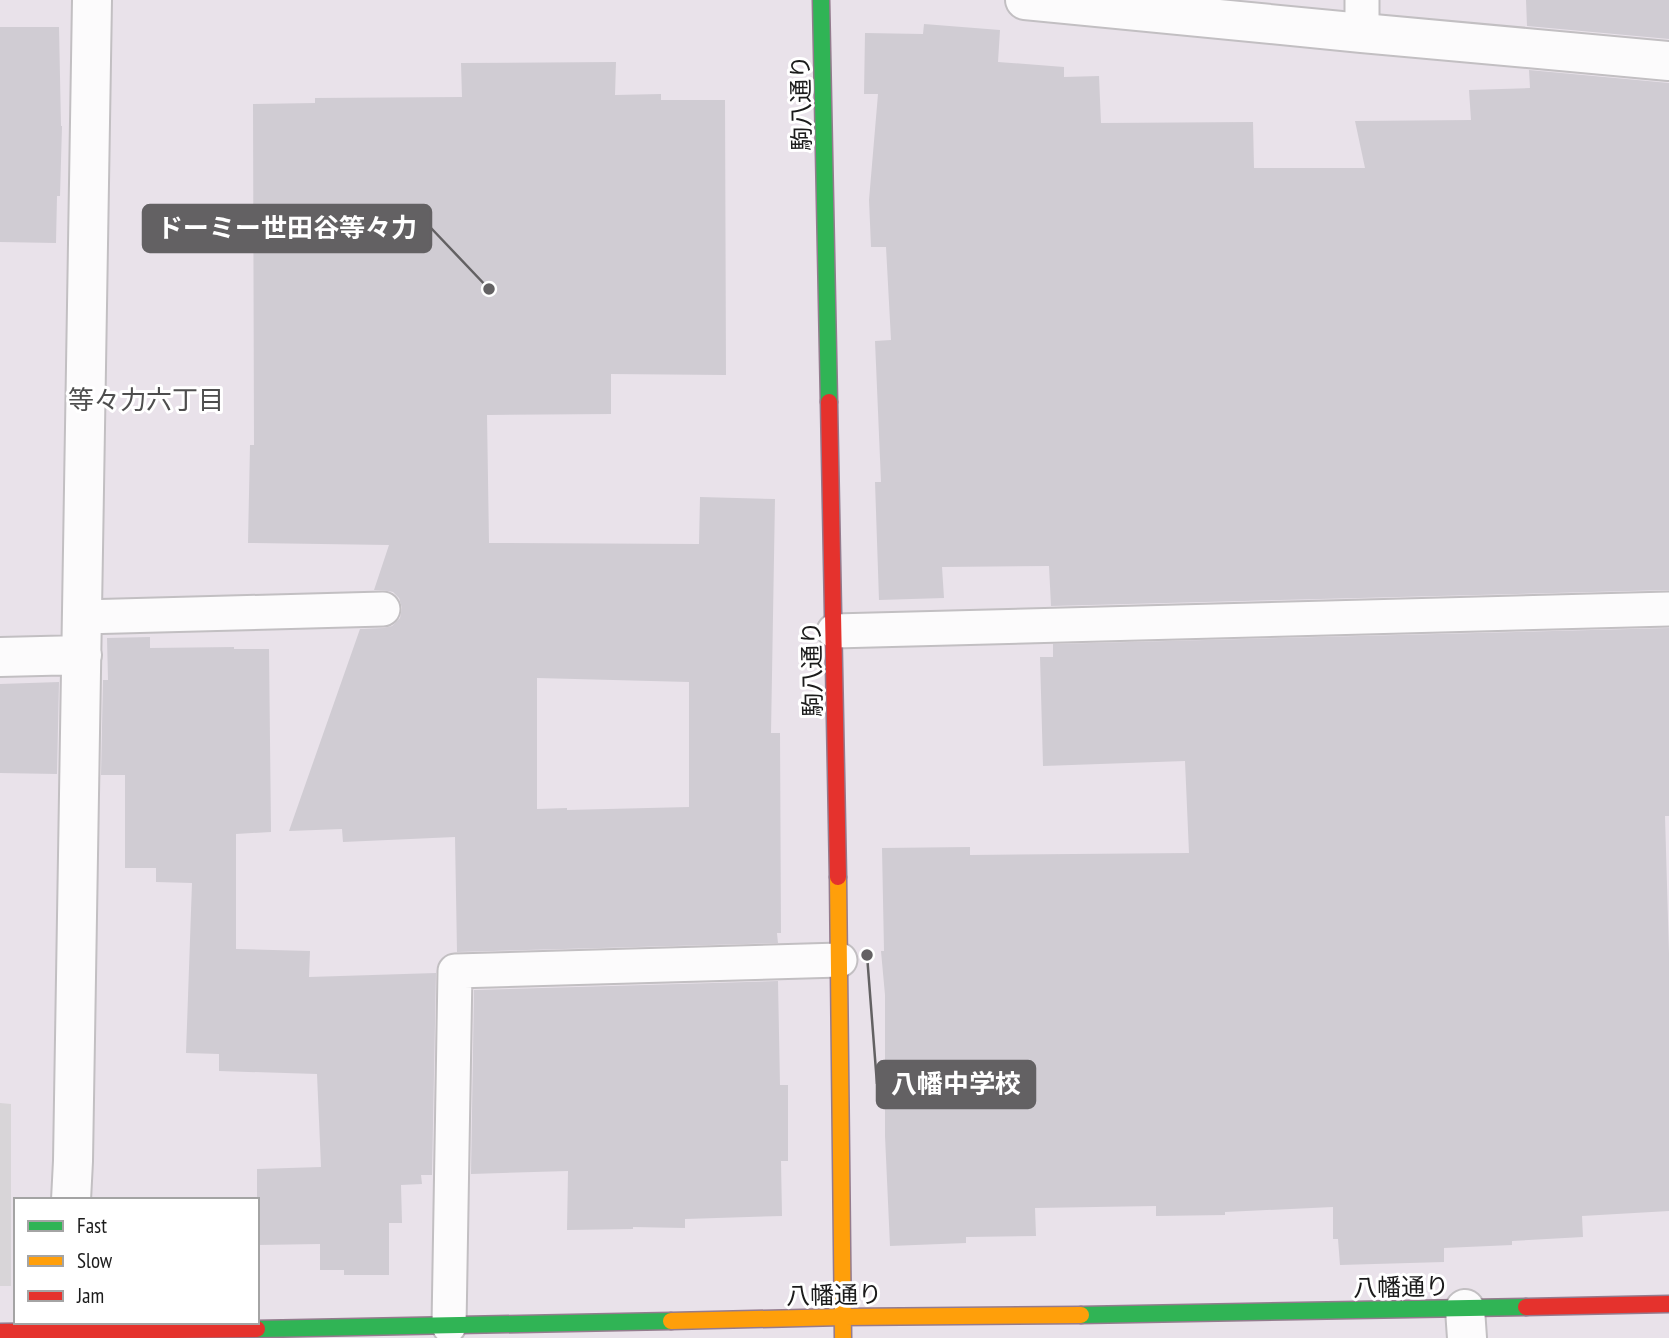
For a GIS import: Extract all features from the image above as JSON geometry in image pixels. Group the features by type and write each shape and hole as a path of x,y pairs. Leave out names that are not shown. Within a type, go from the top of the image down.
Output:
{"street":[{"path":"71,1198 92,0"},
{"name":"駒八通り","path":"821,0 840,960 843,1338"},
{"path":"1025,0 1362,17 1669,61"},
{"path":"0,657 82,655"},
{"name":"八幡通り","path":"0,1332 843,1317 1194,1314 1466,1323 1669,1304"}],"lane":[{"path":"82,617 383,609"},
{"path":"834,631 1669,609"},
{"path":"449,1326 455,971 840,960"}],"shaded area":[{"path":"0,1103 11,1104 11,1286 0,1286"}],"building":[{"path":"1526,0 1669,0 1669,39 1527,26"},
{"path":"924,24 1000,30 998,62 1064,67 1064,77 1099,76 1101,123 1253,122 1254,168 1365,168 1355,121 1471,120 1469,90 1530,88 1529,70 1669,83 1669,590 1051,606 1049,566 942,567 944,598 879,600 875,482 881,482 875,341 891,340 886,247 871,247 869,200 878,94 864,94 865,33 923,34"},
{"path":"0,27 59,27 62,126 56,243 0,242"},
{"path":"616,62 615,95 661,94 661,100 725,100 726,375 611,374 611,414 487,415 489,543 699,544 700,497 775,499 771,733 780,733 781,933 777,933 778,943 457,952 455,837 343,842 342,829 289,831 360,629 392,626 400,618 402,608 399,598 393,592 374,590 389,545 248,543 250,445 254,445 253,104 315,103 315,98 462,97 461,63","holes":["537,678 689,682 689,807 537,809"]},
{"path":"1669,628 1669,816 1665,816 1669,954 1669,1211 1582,1216 1583,1237 1512,1241 1512,1245 1444,1248 1444,1262 1340,1265 1338,1239 1333,1239 1333,1207 1225,1212 1225,1215 1156,1216 1156,1206 1035,1208 1036,1236 966,1237 966,1243 890,1246 885,1136 885,995 881,951 884,951 882,848 970,847 970,855 1189,853 1185,761 1043,766 1040,657 1053,657 1053,644"},
{"path":"150,637 150,648 269,649 271,832 236,834 236,949 310,951 309,977 436,973 432,1175 421,1175 422,1184 401,1185 402,1223 389,1223 389,1275 344,1275 344,1270 320,1270 320,1244 259,1245 257,1169 321,1167 317,1074 219,1071 219,1054 186,1053 192,883 156,882 156,868 125,868 125,775 101,775 103,680 108,680 107,638"},
{"path":"59,682 57,774 0,773 0,684"},
{"path":"778,981 780,1085 788,1085 788,1161 781,1161 782,1216 685,1219 685,1228 567,1230 568,1171 471,1174 474,990"}],"traffic: fast":[{"path":"821,0 829,402"},
{"path":"1081,1315 1526,1307"},
{"path":"257,1329 671,1321"}],"traffic: slow":[{"path":"838,877 843,1338"},
{"path":"671,1321 1081,1315"}],"traffic: jam":[{"path":"829,402 838,877"},
{"path":"1526,1307 1669,1304"},
{"path":"0,1332 257,1329"}],"place":[{"name":"ドーミー世田谷等々力","path":"489,289"},
{"name":"八幡中学校","path":"867,955"}],"district":[{"name":"等々力六丁目","path":"146,399"}]}
